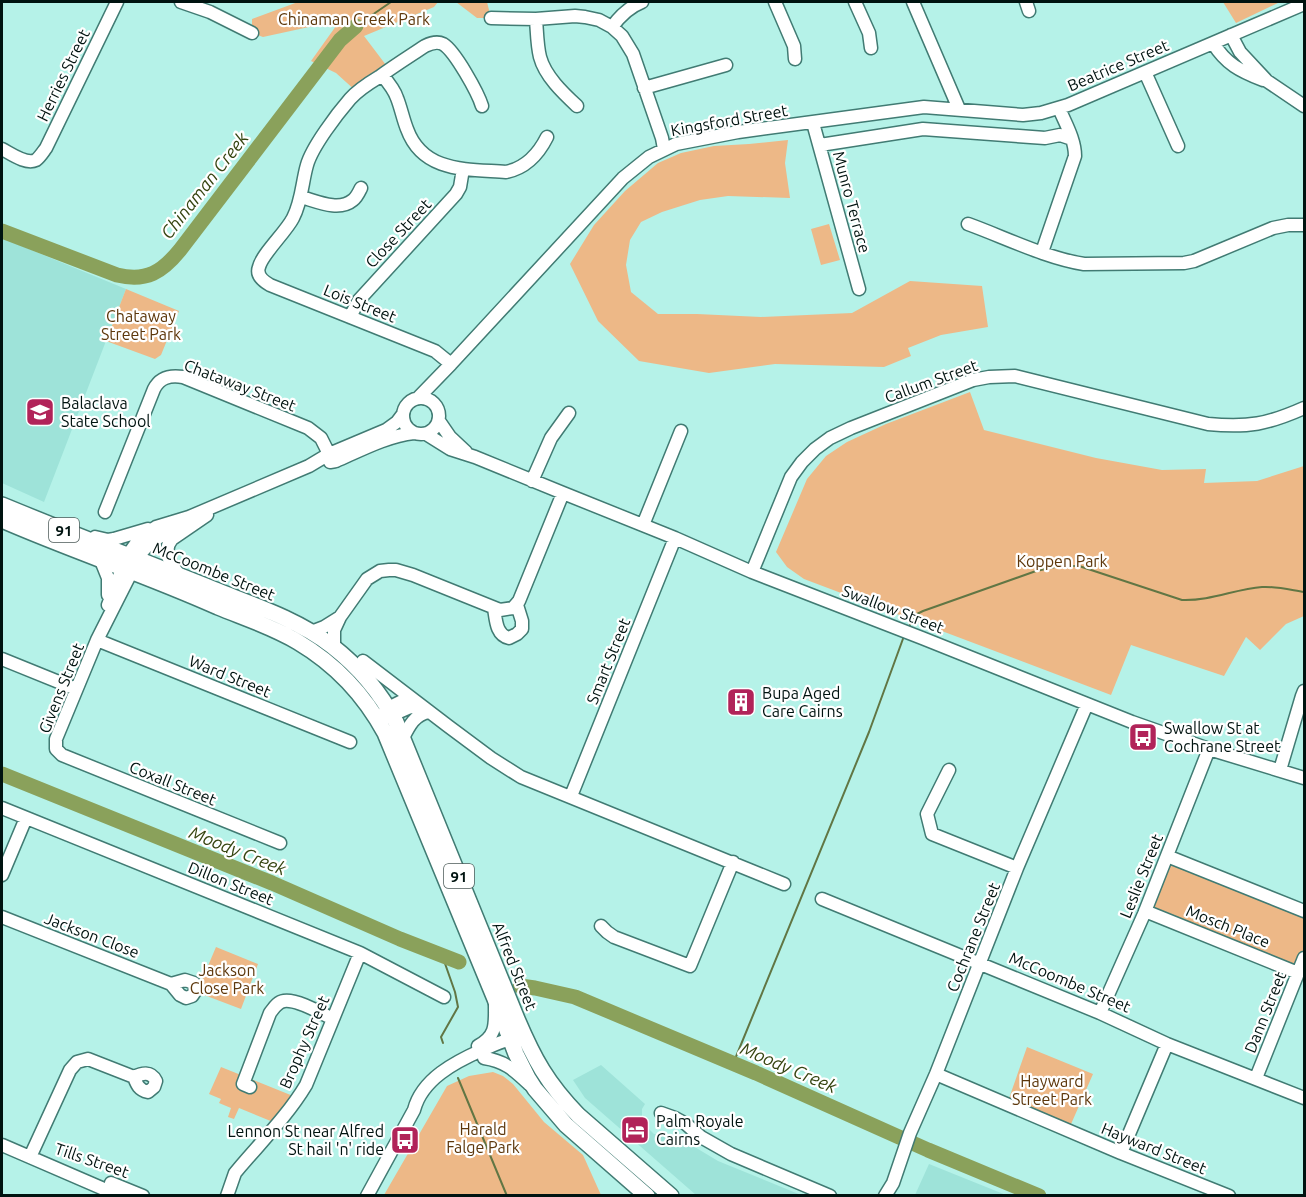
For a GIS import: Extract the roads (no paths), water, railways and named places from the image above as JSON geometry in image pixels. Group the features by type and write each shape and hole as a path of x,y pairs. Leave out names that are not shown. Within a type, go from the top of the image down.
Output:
{"main road":[{"name":"McCoombe Street","path":"2,505 129,564 267,610 311,632 334,647 369,681 386,714"},
{"name":"McCoombe Street","path":"2,520 100,558 129,564"},
{"name":"McCoombe Street","path":"176,581 298,642 349,682 362,697 386,714"},
{"name":"Alfred Street","path":"386,714 403,738 516,1040 528,1078 566,1125 647,1196"},
{"name":"Alfred Street","path":"386,714 385,733 495,999 516,1040 564,1101 670,1196"}],"street":[{"name":"Herries Street","path":"2,149 24,160 35,160 46,148 117,2"},
{"path":"181,2 210,12 252,33"},
{"path":"612,27 623,14 642,2"},
{"path":"775,2 794,46 795,59"},
{"path":"855,2 869,33 871,48"},
{"path":"913,2 959,109"},
{"name":"Beatrice Street","path":"1282,13 1299,2"},
{"name":"Beatrice Street","path":"959,109 1023,115 1059,108 1305,4"},
{"path":"491,18 585,17 599,20 612,27 630,48 644,88 644,103 652,130 656,140 664,149"},
{"path":"536,19 539,52 545,69 577,106"},
{"path":"1231,35 1240,52 1267,81"},
{"path":"361,188 353,200 346,204 329,205 301,197 307,165 317,145 351,98 382,75 425,46 437,42 452,52 474,87 482,106"},
{"path":"1213,43 1226,61 1248,74 1267,81 1305,106"},
{"path":"644,88 726,65"},
{"path":"1145,72 1178,146"},
{"path":"382,75 394,92 408,132 418,149 435,162 447,167 514,170 527,164 541,149 547,137"},
{"name":"Kingsford Street","path":"418,398 623,178 649,157 676,144 692,140 924,107 959,109"},
{"path":"1042,252 1075,156 1072,139 1059,108"},
{"name":"Munro Terrace","path":"813,123 859,289"},
{"path":"820,145 923,129 1045,138 1060,135 1072,139"},
{"name":"Close Street","path":"350,317 359,300 456,194 464,169"},
{"name":"Lois Street","path":"301,197 289,225 262,260 258,273 261,278 270,285 435,351 451,364"},
{"path":"968,224 1042,252 1084,264 1184,263 1273,228 1305,225"},
{"name":"Kingsford Street","path":"439,415 437,387 451,364"},
{"name":"Chataway Street","path":"105,512 154,389 162,379 171,376 183,377 308,428 321,438 335,455"},
{"name":"Callum Street","path":"752,572 791,477 815,449 850,428 973,380 1016,376 1208,424 1256,424 1272,421 1305,408"},
{"path":"45,523 108,540 189,517 335,455 389,428 397,422 408,404 418,398 429,399 435,403 439,415 437,427 432,431 404,434 335,455"},
{"path":"532,481 550,438 569,413"},
{"path":"403,414 405,426 420,434"},
{"name":"Swallow Street","path":"439,415 444,429 457,444 475,458"},
{"path":"643,525 681,431"},
{"name":"Swallow Street","path":"420,434 450,449 675,538 752,572 1132,722 1209,749 1305,778"},
{"path":"334,647 334,630 340,616 367,579 380,571 396,570 413,575 500,610 513,608 517,605 563,493"},
{"path":"176,581 167,556 169,543 230,499"},
{"path":"129,564 151,542 189,517"},
{"path":"129,564 140,538 156,527"},
{"name":"Smart Street","path":"571,796 675,538"},
{"name":"Givens Street","path":"98,640 109,583 100,558"},
{"name":"Givens Street","path":"56,748 56,739 76,689 118,599 129,564"},
{"name":"Givens Street","path":"105,611 129,564"},
{"name":"Givens Street","path":"118,599 129,587 138,583 176,581"},
{"path":"494,608 501,635 509,638 522,629 517,605"},
{"path":"311,632 324,627 340,616"},
{"name":"Ward Street","path":"98,640 350,742"},
{"path":"2,659 76,689"},
{"path":"363,661 424,709 521,777 784,884"},
{"path":"1280,770 1305,691"},
{"path":"386,714 410,697"},
{"name":"Cochrane Street","path":"885,1196 893,1189 910,1133 936,1074 1017,868 1087,704"},
{"path":"386,714 408,708 424,709"},
{"path":"403,738 410,725 423,713 424,709"},
{"name":"Coxall Street","path":"56,748 62,755 280,843"},
{"name":"Leslie Street","path":"1100,1013 1145,911 1209,749"},
{"path":"949,770 927,814 932,834 1017,868"},
{"name":"Dillon Street","path":"2,808 360,953 444,997"},
{"path":"2,875 26,818"},
{"path":"1167,856 1305,911"},
{"path":"601,926 614,937 690,966 733,862"},
{"name":"McCoombe Street","path":"822,899 1100,1013 1167,1044 1305,1098"},
{"name":"Mosch Place","path":"1145,911 1298,973"},
{"name":"Jackson Close","path":"2,917 171,984"},
{"name":"Brophy Street","path":"227,1196 240,1167 278,1124 306,1085 360,953"},
{"name":"Dann Street","path":"1256,1078 1305,958"},
{"path":"367,1193 434,1072 445,1063 489,1038 494,1026 495,999"},
{"path":"243,1084 270,1013 276,1005 282,1001 294,1001 333,1019"},
{"path":"427,1086 454,1064 516,1040"},
{"path":"414,1110 452,1074 516,1040"},
{"path":"1121,1153 1167,1044"},
{"path":"484,1058 494,1059 511,1068 535,1089"},
{"path":"30,1157 69,1070 77,1062 88,1059 134,1077"},
{"name":"Hayward Street","path":"936,1074 1228,1196"},
{"path":"662,1113 680,1121 700,1137 731,1154 830,1196"},
{"name":"Tills Street","path":"2,1145 120,1196"},
{"name":"Tills Street","path":"30,1157 94,1176 143,1196"}],"waterway":[{"name":"Chinaman Creek","path":"356,26 391,2"},
{"name":"Chinaman Creek","path":"2,231 117,275 145,276 160,269 180,250 340,40 356,26"},
{"path":"908,628 917,614 923,611 1036,571 1060,566 1079,566 1182,600 1203,599 1262,587 1304,592"},
{"path":"733,1064 869,732 904,636"},
{"name":"Moody Creek","path":"2,774 272,883 459,962"},
{"path":"442,955 458,1007 441,1037 443,1043"},
{"name":"Moody Creek","path":"520,986 575,997 1039,1196"},
{"path":"458,1078 507,1196"}],"place":[{"name":"Balaclava State School","path":"40,412"},
{"name":"Bupa Aged Care Cairns","path":"741,702"},
{"name":"Swallow St at Cochrane Street","path":"1143,737"},
{"name":"Palm Royale Cairns","path":"635,1130"},
{"name":"Lennon St near Alfred St hail 'n' ride","path":"405,1140"}],"park label":[{"name":"Chinaman Creek Park","path":"354,19"},
{"name":"Chataway Street Park","path":"141,325"},
{"name":"Koppen Park","path":"1062,561"},
{"name":"Jackson Close Park","path":"227,979"},
{"name":"Hayward Street Park","path":"1052,1090"},
{"name":"Harald Falge Park","path":"483,1138"}]}
